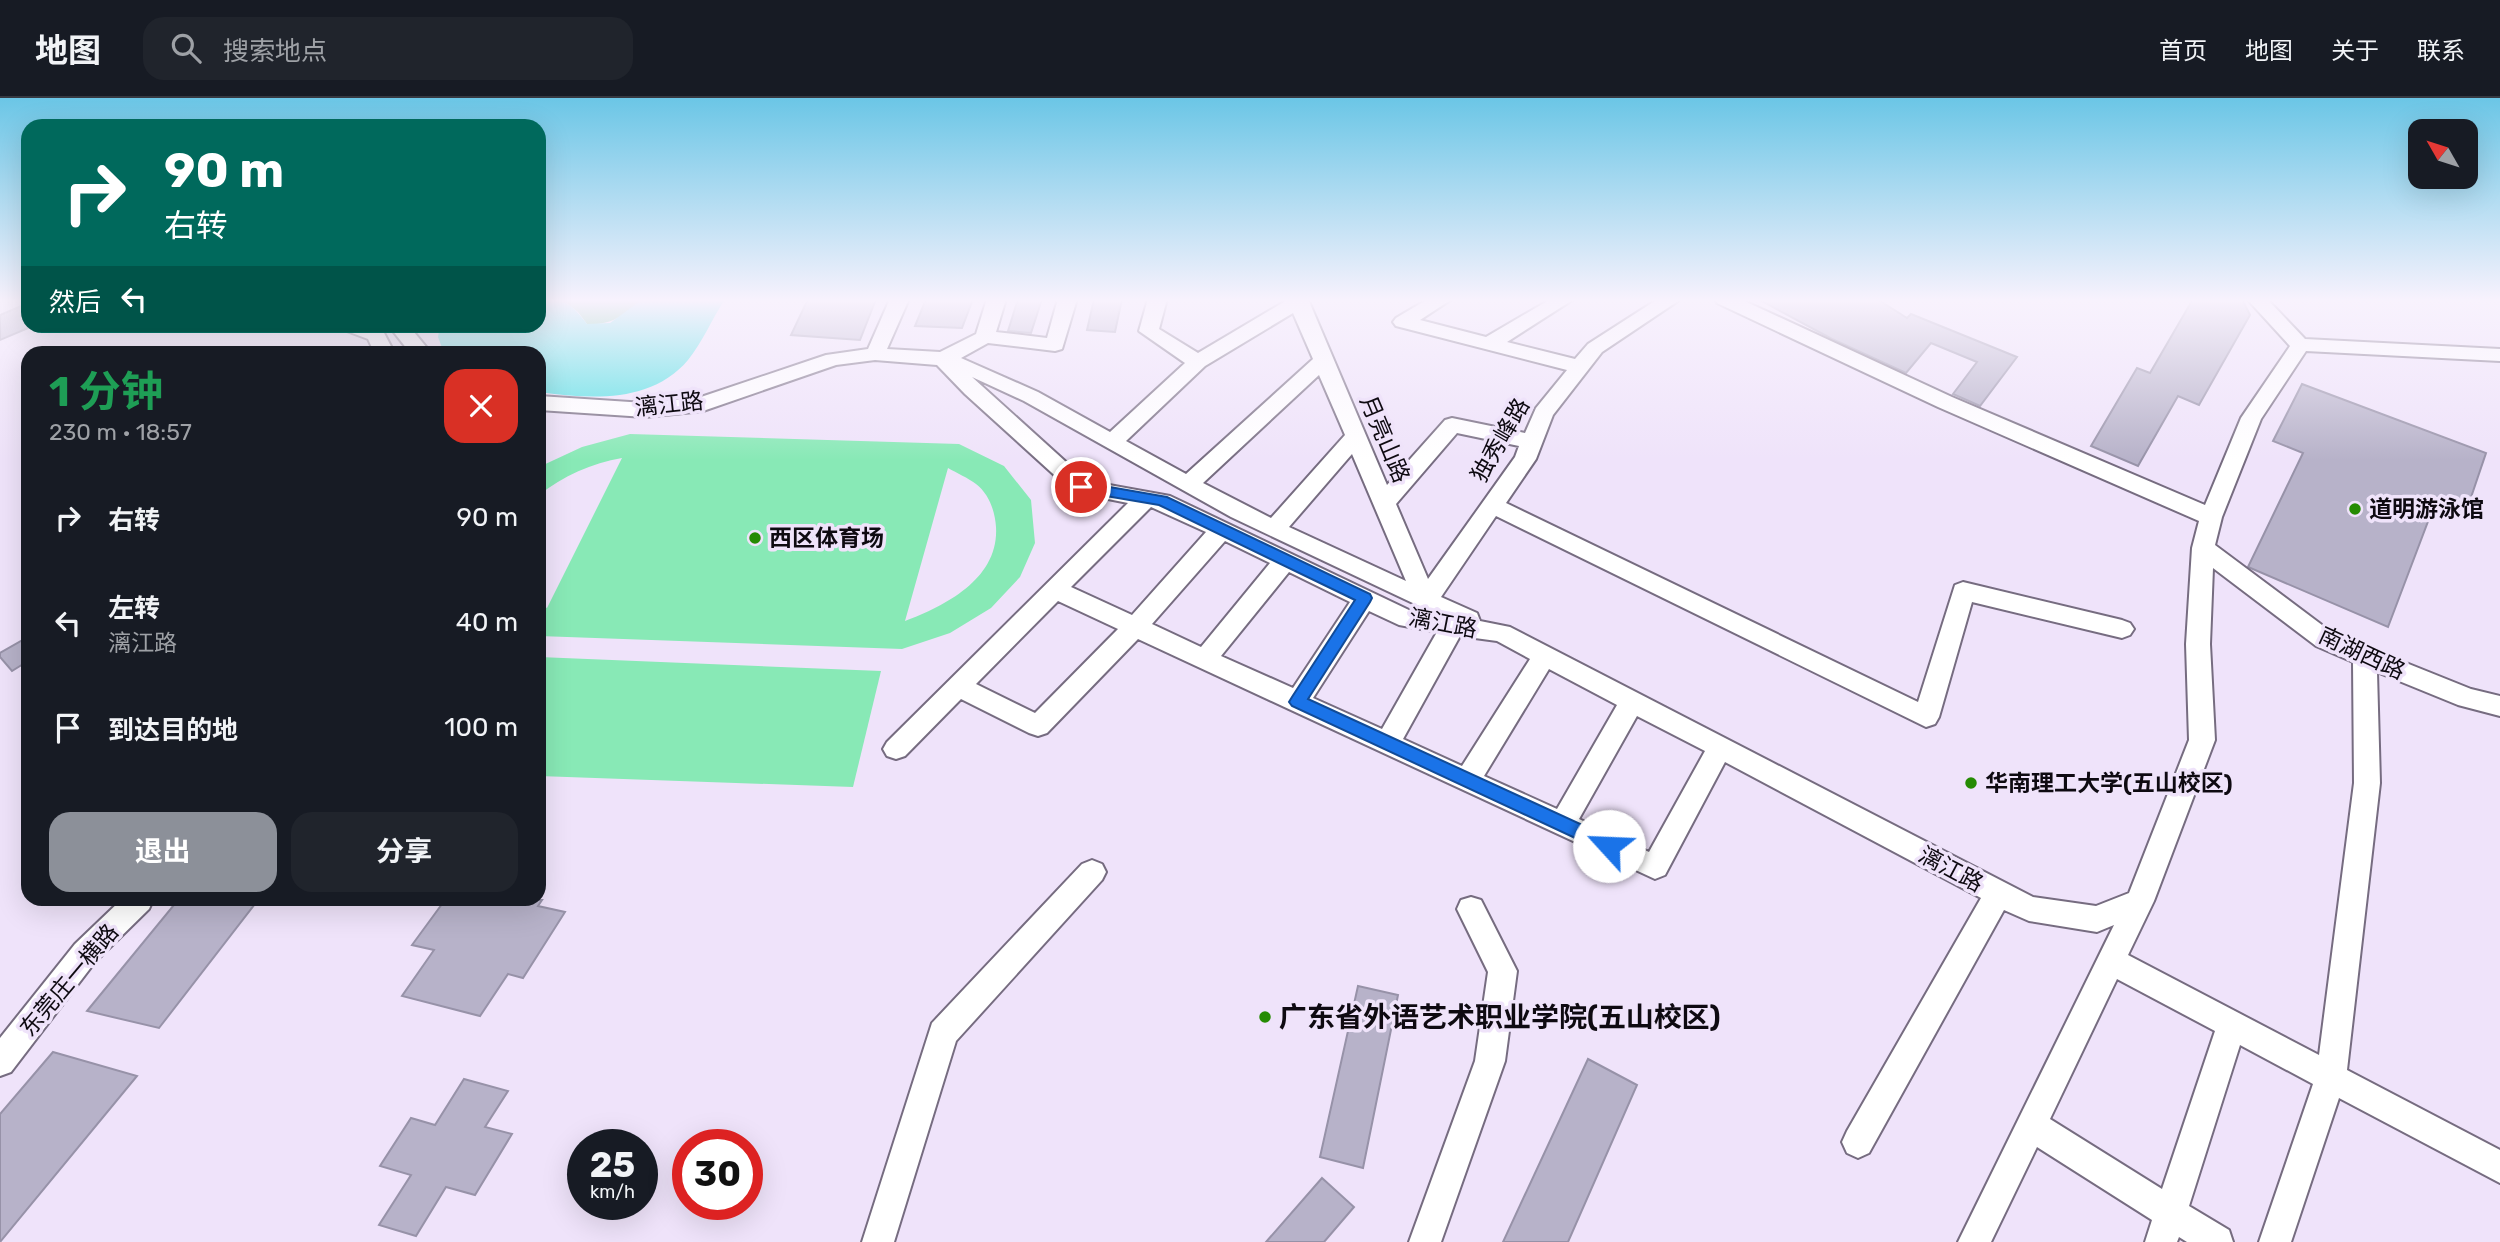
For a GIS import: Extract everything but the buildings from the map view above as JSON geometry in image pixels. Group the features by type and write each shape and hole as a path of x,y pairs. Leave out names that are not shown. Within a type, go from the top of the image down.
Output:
{"street":[{"path":"943,359 956,352"},
{"path":"1183,352 1198,362"},
{"path":"1112,442 1198,362 1214,352"},
{"name":"月亮山路","path":"1320,352 1426,600"},
{"path":"1522,352 1580,367"},
{"name":"独秀峰路","path":"1426,600 1525,459 1544,413 1592,352"},
{"path":"1839,352 1945,402 2211,517"},
{"path":"1974,1242 2140,901 2202,740 2198,644 2203,548 2211,517 2251,418 2295,352"},
{"path":"2448,352 2500,355"},
{"name":"漓江路","path":"546,403 645,410 703,404 833,359 875,354 943,359 972,389 1081,487 1162,501 1407,618 1502,633 2029,909 2096,919 2140,901"},
{"path":"943,359 983,373 1327,557 1502,633"},
{"path":"1188,485 1323,360"},
{"path":"1384,503 1452,425 1532,442"},
{"path":"1274,529 1356,436"},
{"path":"896,749 1146,498"},
{"path":"1492,505 1926,717 1963,592 2122,629"},
{"path":"960,687 1038,726 1135,627 1222,529"},
{"name":"南湖西路","path":"2203,548 2325,640 2467,698 2500,706"},
{"path":"1205,659 1286,559"},
{"path":"1056,590 1655,867 1720,748"},
{"path":"1297,702 1365,598"},
{"path":"1388,744 1453,626"},
{"path":"1466,780 1544,656"},
{"path":"2274,1242 2331,1077 2367,783 2365,657"},
{"path":"1562,824 1632,702"},
{"path":"878,1242 943,1032 1092,872"},
{"path":"1858,1142 1998,894"},
{"name":"东莞庄一横路","path":"0,1062 85,953 133,906"},
{"path":"1425,1242 1490,1061 1503,971 1471,909"},
{"path":"2111,961 2500,1167"},
{"path":"2161,1242 2232,1025"},
{"path":"2032,1126 2217,1242"}],"shaded area":[{"path":"546,352 693,352 673,374 656,385 618,395 578,396 546,393"},
{"name":"西区体育场","path":"630,434 959,444 1004,466 1031,500 1035,543 1020,577 991,608 950,633 902,649 546,636 546,608 622,458 578,471 546,490 546,464 582,447","holes":["948,468 981,488 993,509 995,545 989,561 980,575 953,598 905,621"]},
{"path":"546,657 881,671 853,787 546,776"}],"place":[{"name":"道明游泳馆","path":"2355,509"},
{"name":"西区体育场","path":"755,538"},
{"name":"华南理工大学(五山校区)","path":"1971,783"},
{"name":"广东省外语艺术职业学院(五山校区)","path":"1265,1017"}],"route":[{"path":"1081,487 1162,501 1365,598 1297,702 1609,846"}]}
